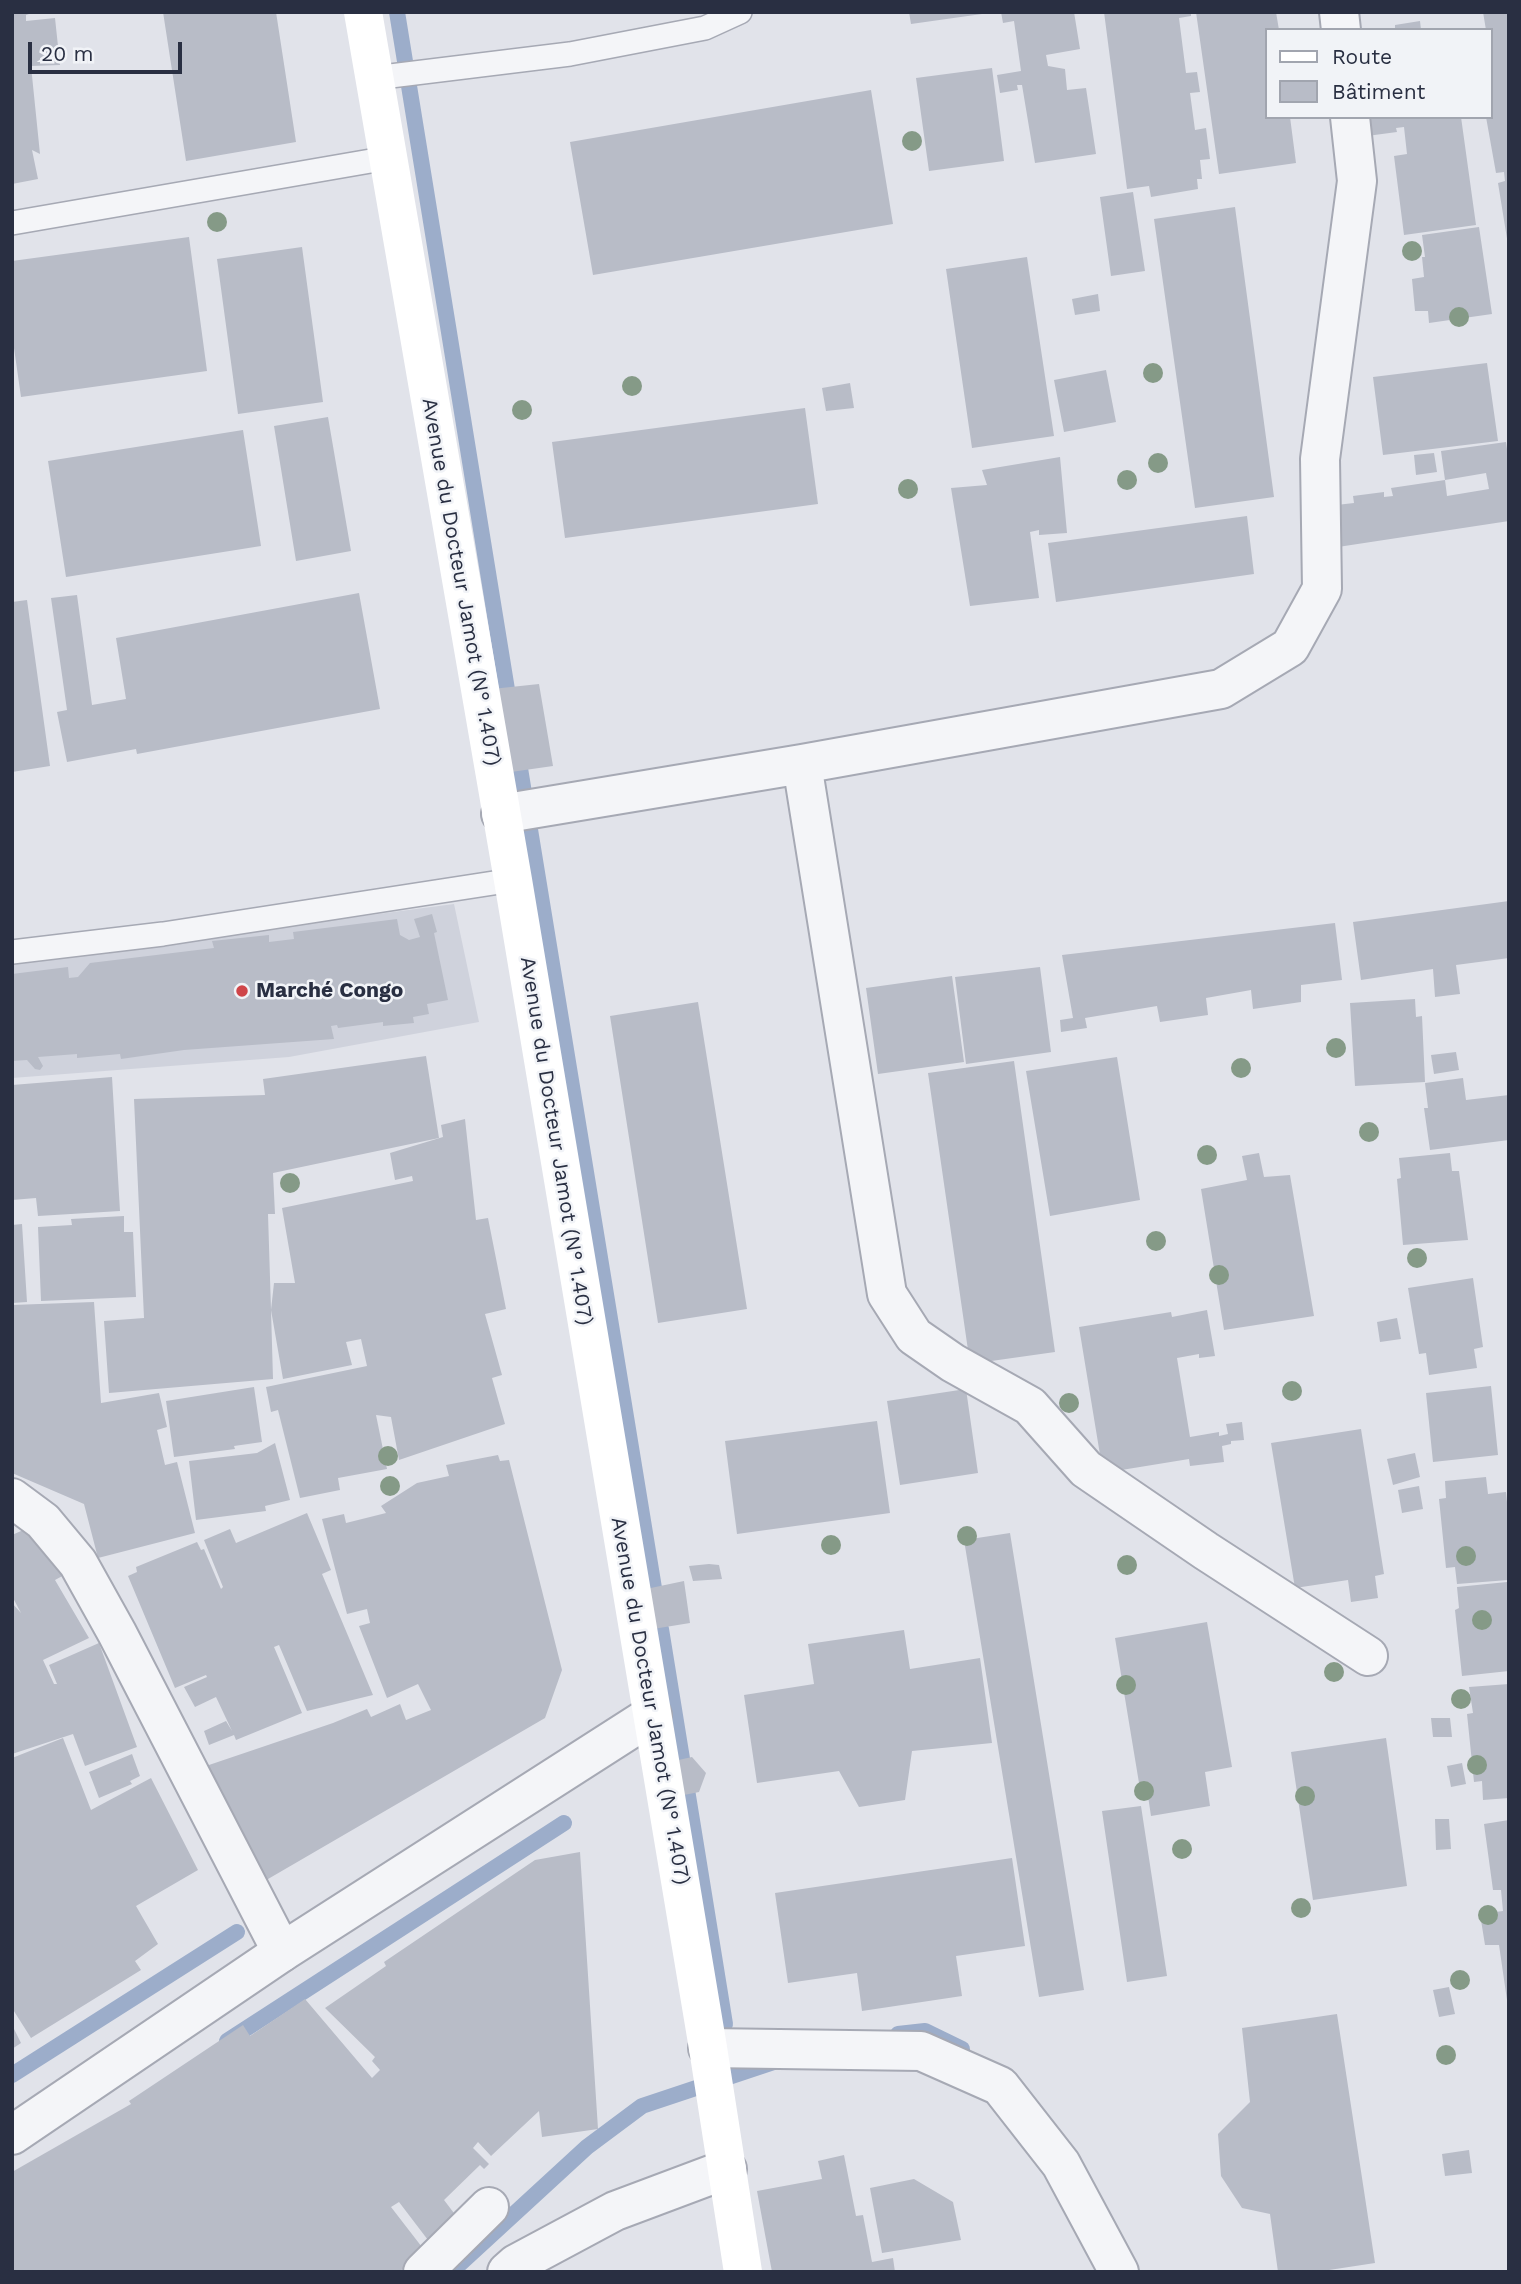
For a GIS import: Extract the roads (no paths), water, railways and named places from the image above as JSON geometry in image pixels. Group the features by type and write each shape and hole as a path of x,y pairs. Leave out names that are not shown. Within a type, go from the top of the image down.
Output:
{"main road":[{"name":"Avenue du Docteur Jamot (N° 1.407)","path":"363,12 513,880 743,2272"}],"street":[{"path":"501,814 802,764 1221,689 1290,647 1322,589 1320,459 1357,181 1350,119"},
{"path":"802,764 887,1294 900,1315 914,1336 953,1363 1030,1406 1086,1469 1368,1657"},
{"path":"12,1498 43,1521 78,1563 282,1952"},
{"path":"12,2135 282,1952 652,1714"},
{"path":"709,2055 921,2051 1000,2086 1060,2164 1119,2272"},
{"path":"507,2272 516,2264 615,2211 727,2169"},
{"path":"423,2272 489,2207"}],"lane":[{"path":"374,78 570,54 705,28 740,12"},
{"path":"12,223 388,158"},
{"path":"12,952 177,932 513,880"}],"waterway":[{"path":"397,12 510,708"},
{"path":"517,750 654,1588"},
{"path":"661,1629 725,2024"},
{"path":"227,2041 564,1823"},
{"path":"12,2075 237,1932"},
{"path":"898,2034 925,2031 962,2049"},
{"path":"451,2272 587,2147 642,2106 774,2062"}],"place":[{"name":"Marché Congo","path":"242,991"}]}
